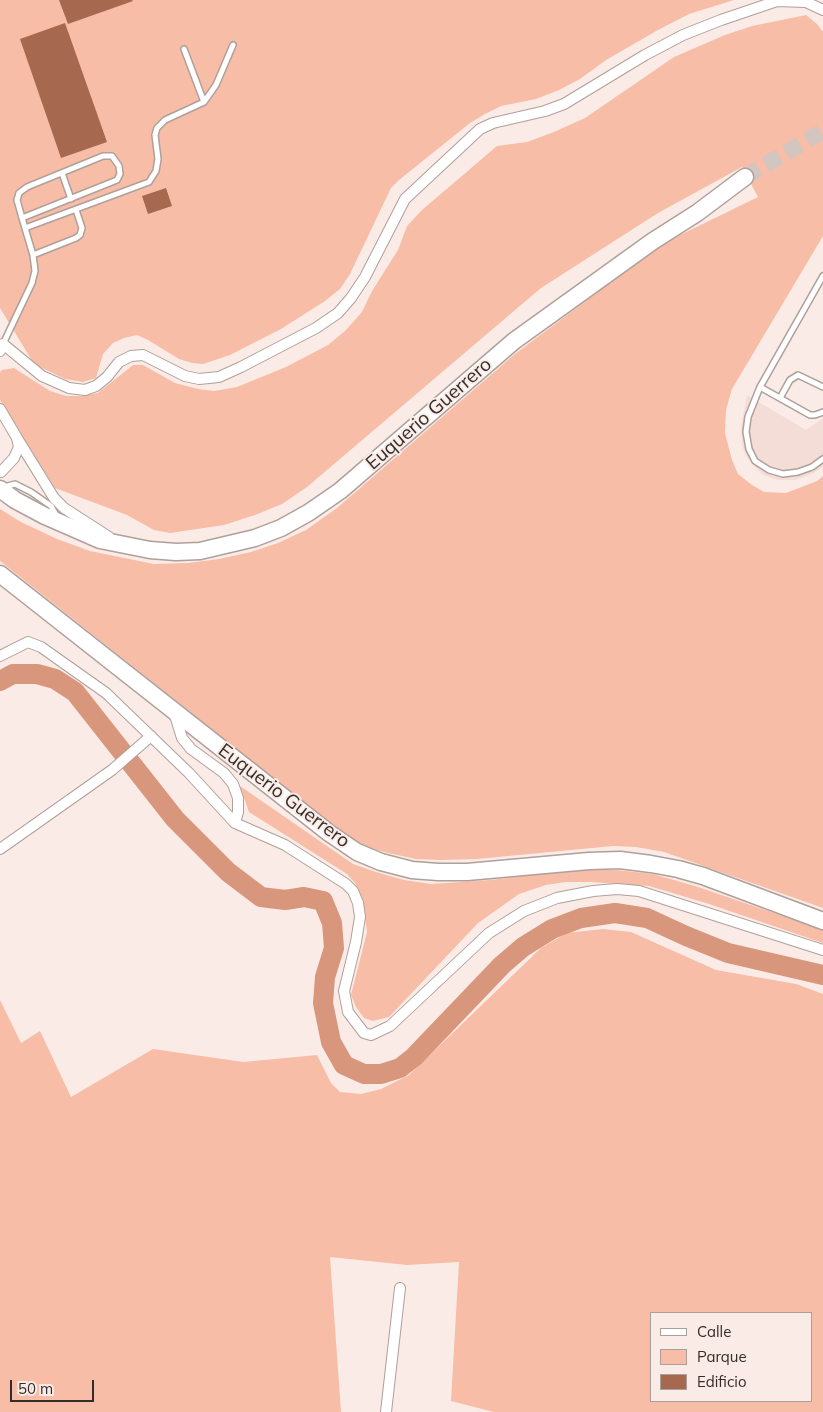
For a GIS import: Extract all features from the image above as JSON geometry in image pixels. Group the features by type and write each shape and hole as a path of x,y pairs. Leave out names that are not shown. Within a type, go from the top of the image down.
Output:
{"main road":[{"name":"Euquerio Guerrero","path":"0,488 15,500 62,524 100,540 122,546 176,552 200,550 255,538 281,528 308,513 340,491 514,341 652,241 697,213 745,177"},
{"name":"Euquerio Guerrero","path":"0,574 329,833 357,852 381,862 412,870 438,872 467,872 589,861 620,860 650,864 702,876 823,921"}],"street":[{"path":"2,347 42,376 69,388 85,390 96,386 107,377 119,362 131,356 143,355 185,376 199,380 219,377 316,328 338,312 351,298 365,277 404,199 480,129 493,123 544,111 564,104 652,51 721,20 777,1 806,2 823,10"},
{"path":"0,409 46,487 59,503 122,546"},
{"path":"1,472 18,452 17,438"},
{"path":"0,656 28,642 41,647 106,693 189,773 235,823 285,845 346,884 353,891 358,903 360,917 344,991 344,1000 348,1012 364,1033 371,1035 390,1026 489,933 524,911 557,898 617,889 639,891 823,950"},
{"path":"174,712 182,738 191,749 224,774 233,784 238,798 238,812 235,823"},
{"path":"0,848 112,770 151,736"},
{"path":"386,1412 400,1288"}],"lane":[{"path":"25,228 148,182 156,171 158,159 156,128 165,120 204,102 216,85 233,45"},
{"path":"184,49 204,102"},
{"path":"2,347 32,283 35,271 33,255 22,218 17,200 19,193 27,186 108,155 112,156 119,166 120,174 117,180 22,218"},
{"path":"62,173 70,199"},
{"path":"33,255 76,238 80,234 82,228 76,210"},
{"path":"823,276 821,283 760,387 748,417 746,432 749,449 755,461 769,470 783,474 798,472 823,459"},
{"path":"780,398 790,380 798,375 823,387"},
{"path":"760,387 810,415 823,412"}],"shaded area":[{"path":"747,395 806,430 823,418 823,467 812,474 795,480 778,480 763,475 745,454 742,444 741,426"}],"green space":[{"path":"0,0 734,0 689,14 606,60 580,79 559,90 536,99 501,106 470,123 391,188 350,274 340,289 325,301 281,329 230,355 203,364 179,359 137,335 124,338 113,343 103,354 96,378 83,382 65,379 34,364 0,308"},
{"path":"806,15 823,32 823,236 732,389 726,410 725,433 738,474 764,492 786,493 817,481 823,476 823,908 664,852 636,847 613,846 477,859 441,860 416,859 367,847 344,834 0,561 0,509 21,522 57,539 90,551 154,564 188,563 251,552 278,543 306,530 337,508 515,354 647,255 674,238 758,197 742,167 658,213 541,288 307,487 282,504 224,525 170,533 154,530 127,515 55,488 0,400 0,372 2,370 14,368 50,391 66,396 83,396 98,393 133,365 143,365 175,383 214,391 237,387 286,367 328,345 345,331 362,312 372,291 398,250 407,226 422,210 497,146 527,142 585,118 674,57 725,35 752,26"},
{"path":"240,786 353,864 404,880 431,884 491,880 581,869 653,874 695,886 823,930 823,943 709,904 649,886 591,882 566,882 546,885 519,894 478,923 389,1017 373,1021 364,1018 356,1007 351,995 367,932 362,898 355,883 347,874 249,812"},
{"path":"603,929 631,932 716,970 796,984 823,994 823,1412 494,1412 451,1401 459,1262 407,1265 330,1257 341,1412 0,1412 0,1000 21,1043 40,1031 71,1097 153,1049 243,1062 317,1055 331,1083 340,1092 361,1094 381,1089 409,1075 541,948 567,933"}],"building":[{"path":"59,0 132,0 133,1 68,24"},
{"path":"65,23 107,142 61,158 20,39"},
{"path":"166,188 172,206 148,214 142,196"}],"waterway":[{"path":"0,681 13,674 37,674 55,679 75,692 175,819 228,872 261,897 285,900 304,897 323,901 332,923 334,948 325,977 323,1003 331,1042 344,1065 364,1074 381,1074 400,1068 414,1057 502,965 523,947 552,929 581,918 615,913 647,918 728,953 823,975"}],"tunnel":[{"path":"745,177 823,131"}]}
